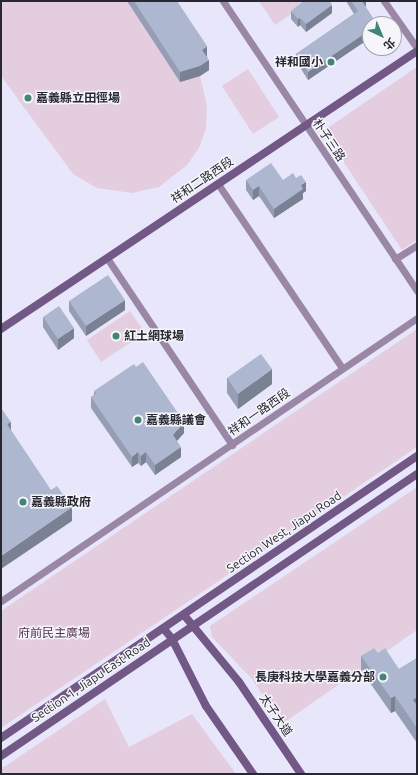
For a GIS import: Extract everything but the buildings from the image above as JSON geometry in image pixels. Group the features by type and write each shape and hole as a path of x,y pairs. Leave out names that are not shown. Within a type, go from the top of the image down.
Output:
{"main road":[{"name":"祥和二路西段","path":"1,329 417,50"},
{"name":"Section West, Jiapu Road","path":"164,629 417,456"},
{"path":"194,625 417,474"},
{"name":"太子大道","path":"184,615 194,625 239,682 301,774"},
{"name":"Section 1, Jiapu East Road","path":"1,756 194,625"},
{"path":"164,629 172,639 206,706 254,774"},
{"name":"Section 1, Jiapu East Road","path":"1,738 164,629"}],"street":[{"name":"朴子三路","path":"223,1 417,292"},
{"path":"384,1 417,50"},
{"path":"218,184 342,368"},
{"path":"395,259 417,245"},
{"path":"107,258 232,445"},
{"name":"祥和一路西段","path":"1,601 417,318"}],"green space":[{"path":"1,1 170,1 207,56 202,60 209,70 200,76 207,106 206,128 199,148 187,165 159,187 132,193 97,188 73,174 1,76"},
{"path":"259,1 301,1 291,14 275,25"},
{"path":"417,67 417,240 402,250 323,131"},
{"path":"248,69 279,117 253,134 222,86"},
{"name":"紅土網球場","path":"130,311 145,333 101,362 87,340"},
{"name":"府前民主廣場","path":"417,329 417,447 1,728 1,611"},
{"path":"417,487 417,630 282,724 252,679 212,637 210,626"},
{"path":"105,699 129,747 192,714 236,774 1,774 1,769"}],"place":[{"name":"祥和國小","path":"331,62"},
{"name":"嘉義縣立田徑場","path":"28,98"},
{"name":"紅土網球場","path":"116,336"},
{"name":"嘉義縣議會","path":"138,420"},
{"name":"嘉義縣政府","path":"23,502"},
{"name":"長庚科技大學嘉義分部","path":"383,677"}]}
